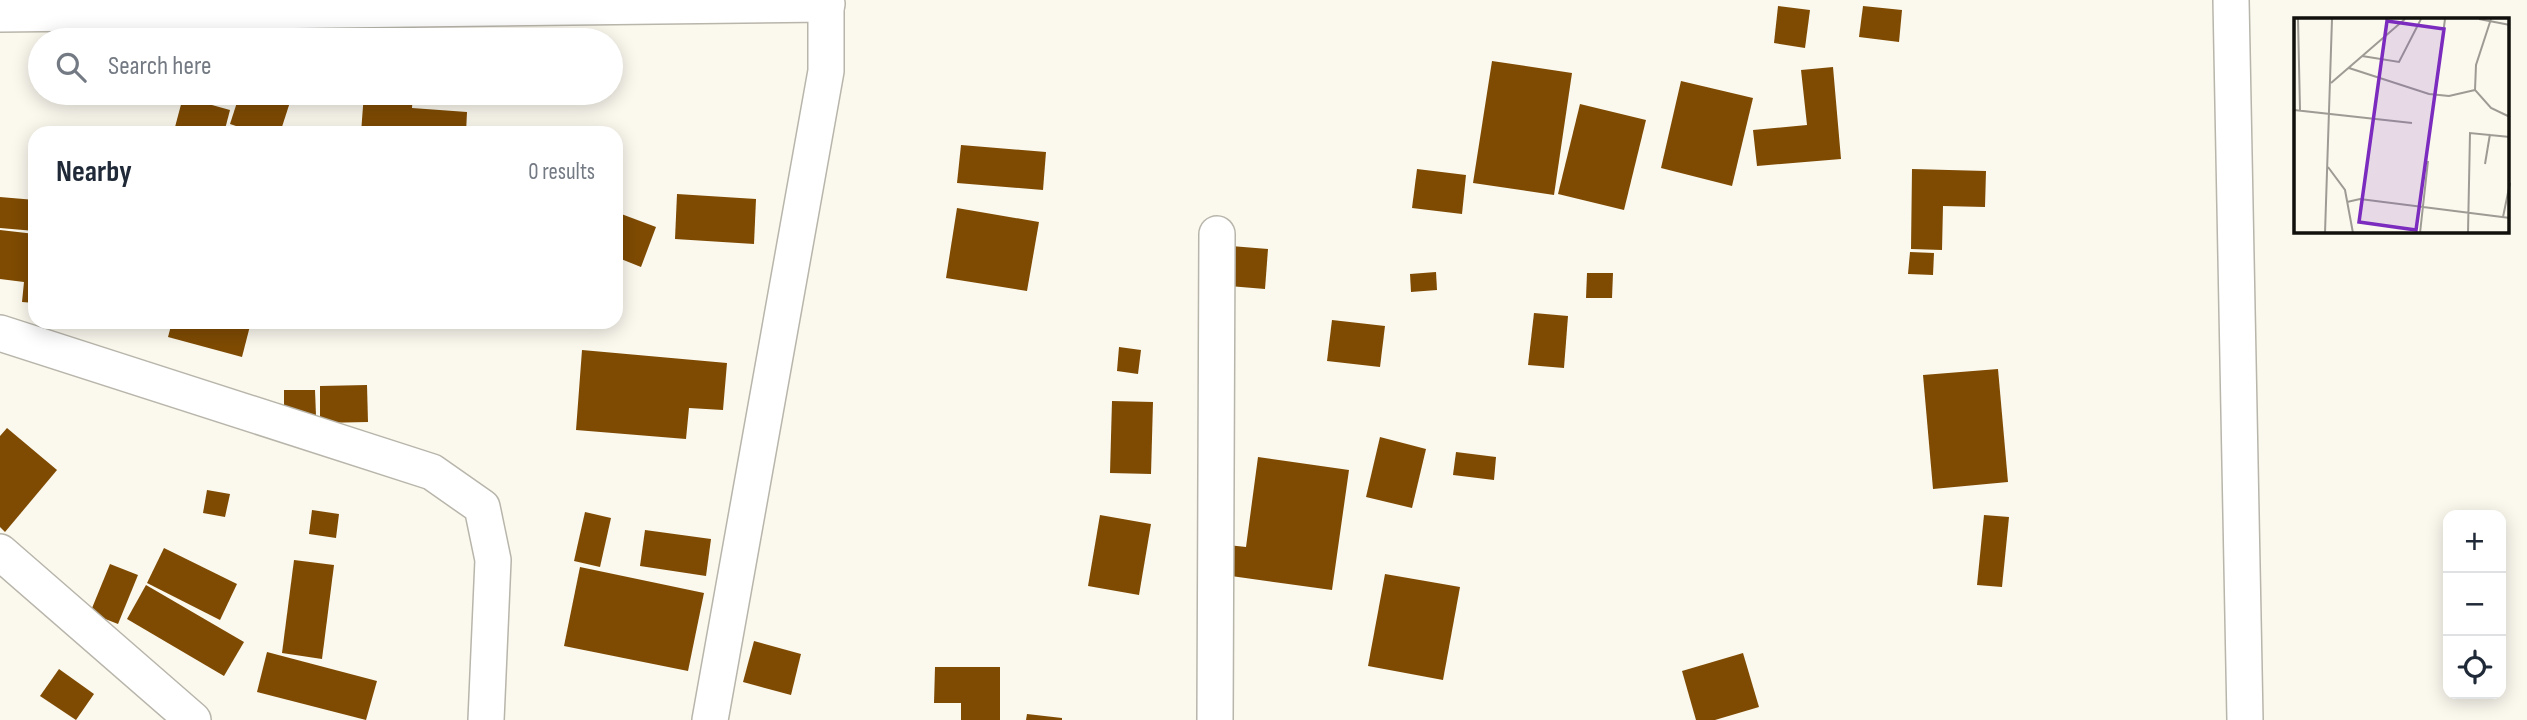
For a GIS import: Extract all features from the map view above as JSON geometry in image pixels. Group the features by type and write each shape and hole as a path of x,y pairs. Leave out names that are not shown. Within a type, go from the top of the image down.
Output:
{"street":[{"path":"2231,0 2245,720"},
{"path":"0,13 826,2 826,71 710,720"},
{"path":"1215,720 1216,234"},
{"path":"0,333 432,472 482,507 493,560 486,720"},
{"path":"0,552 193,720"}],"building":[{"path":"1778,6 1810,10 1805,48 1774,43"},
{"path":"1863,6 1902,10 1899,42 1859,37"},
{"path":"1492,61 1572,73 1554,195 1473,183"},
{"path":"1833,67 1841,159 1757,166 1753,130 1807,125 1801,70"},
{"path":"1681,81 1753,98 1732,186 1661,168"},
{"path":"1580,104 1646,120 1624,210 1558,194"},
{"path":"181,105 212,105 230,110 226,126 175,126"},
{"path":"236,105 289,105 282,126 230,124"},
{"path":"363,105 412,105 412,108 467,112 466,126 362,126"},
{"path":"961,145 1046,152 1043,190 957,183"},
{"path":"1417,169 1466,175 1462,214 1412,208"},
{"path":"1912,169 1986,171 1985,207 1943,206 1942,250 1911,249"},
{"path":"677,194 756,199 754,244 675,239"},
{"path":"0,197 28,199 28,230 0,228"},
{"path":"957,208 1039,222 1027,291 946,278"},
{"path":"623,215 656,227 641,267 623,260"},
{"path":"0,230 28,233 28,302 22,302 24,282 0,279"},
{"path":"1231,246 1268,249 1265,289 1229,286"},
{"path":"1910,252 1934,253 1933,275 1908,274"},
{"path":"1436,272 1437,290 1411,292 1410,274"},
{"path":"1587,273 1613,273 1612,298 1586,298"},
{"path":"1534,313 1568,316 1564,368 1528,365"},
{"path":"1332,320 1385,326 1380,367 1327,361"},
{"path":"170,329 249,329 242,357 168,337"},
{"path":"1119,347 1141,350 1138,374 1117,371"},
{"path":"582,350 727,363 723,410 689,408 686,439 576,430"},
{"path":"1998,369 2008,482 1933,489 1923,375"},
{"path":"367,385 368,422 320,423 320,386"},
{"path":"284,390 315,390 316,416 284,417"},
{"path":"1112,401 1153,402 1151,474 1110,473"},
{"path":"7,428 57,470 5,532 0,527 0,436"},
{"path":"1380,437 1426,449 1412,508 1366,497"},
{"path":"1456,452 1496,457 1494,480 1453,475"},
{"path":"1258,457 1349,470 1332,590 1224,575 1228,545 1246,547"},
{"path":"207,490 230,494 225,517 203,513"},
{"path":"312,510 339,514 336,538 309,534"},
{"path":"585,512 611,518 600,567 574,561"},
{"path":"1100,515 1151,524 1139,595 1088,586"},
{"path":"1984,515 2009,517 2002,587 1977,585"},
{"path":"645,530 711,539 706,576 640,566"},
{"path":"164,548 237,584 220,620 147,583"},
{"path":"294,560 334,565 322,659 282,653"},
{"path":"110,564 138,575 118,624 90,613"},
{"path":"580,567 704,593 688,671 564,646"},
{"path":"1385,574 1460,587 1443,680 1368,666"},
{"path":"146,585 244,642 224,676 127,619"},
{"path":"754,641 801,654 791,695 743,682"},
{"path":"267,652 377,681 366,720 257,692"},
{"path":"1743,653 1759,707 1715,720 1696,720 1682,671"},
{"path":"935,667 1000,667 1000,720 961,720 961,703 934,703"},
{"path":"59,669 94,694 76,720 40,696"},
{"path":"1027,714 1062,718 1062,720 1026,720"}]}
